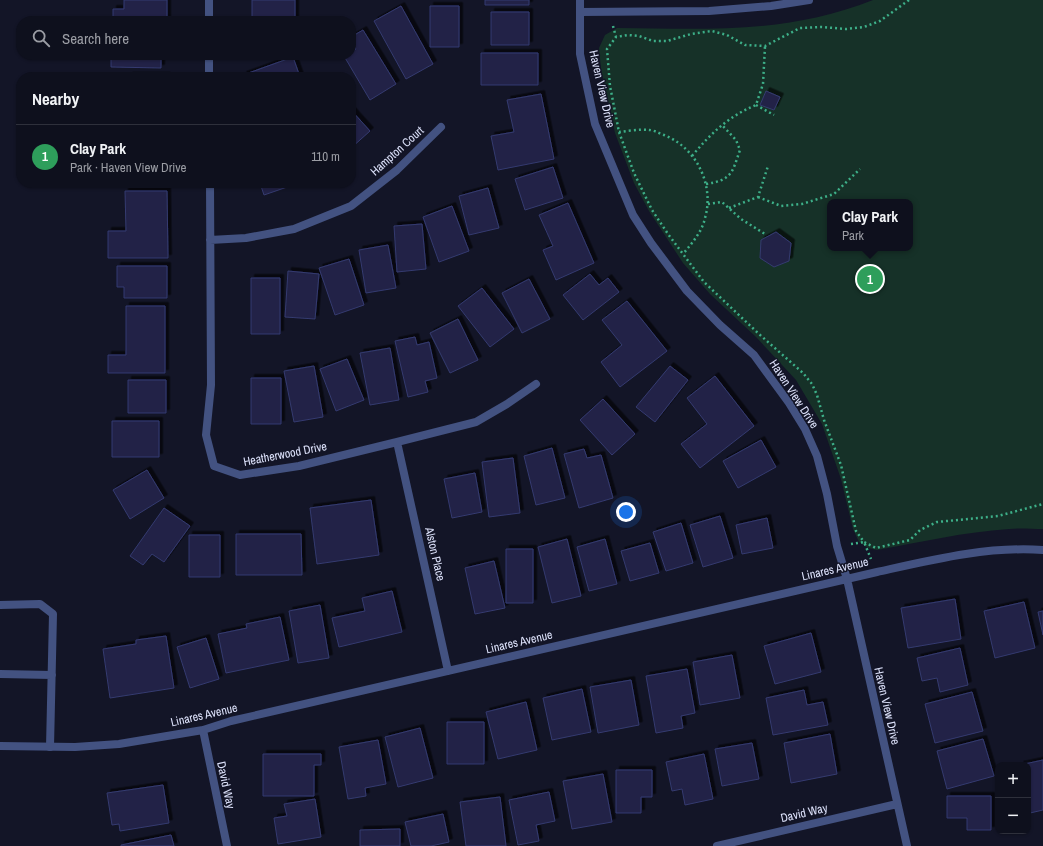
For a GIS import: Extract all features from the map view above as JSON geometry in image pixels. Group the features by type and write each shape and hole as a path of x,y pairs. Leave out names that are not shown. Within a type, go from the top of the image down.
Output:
{"street":[{"path":"209,0 209,16"},
{"name":"Haven View Drive","path":"580,0 580,54 595,124 633,215 651,243 687,292 720,325 754,355 788,403 804,429 817,456 827,494 837,546 847,579 907,846"},
{"path":"580,12 709,11 771,6 809,0"},
{"path":"209,60 209,72"},
{"name":"Hampton Court","path":"210,240 246,238 294,229 351,206 397,170 441,127"},
{"name":"Heatherwood Drive","path":"210,188 211,385 206,435 214,466 240,475 299,466 476,422 507,404 536,384"},
{"name":"Alston Place","path":"397,442 448,671"},
{"name":"Linares Avenue","path":"0,746 75,747 120,744 203,730 231,722 448,671 936,559 987,551 1031,549 1043,550"},
{"path":"0,605 40,604 53,614 50,747"},
{"path":"0,674 52,675"},
{"name":"David Way","path":"203,730 227,846"},
{"name":"David Way","path":"717,846 897,804"}],"path":[{"path":"910,0 880,21 864,27 846,29 822,27 800,28 765,46 745,44 727,35 712,31 691,34 667,41 653,41 639,36 628,35 616,37 607,49 610,86 619,132 634,173 652,210 704,282 758,334 803,373 812,384 841,465 856,531 864,542 876,548 910,540 920,530 937,522 998,516 1043,504"},
{"path":"692,156 707,138 722,125 741,111 756,105 763,84 765,46"},
{"path":"756,105 774,115"},
{"path":"706,184 721,182 732,174 740,150 736,140 722,125"},
{"path":"619,132 649,130 677,141 692,156 701,169 706,184 708,204 705,219 696,239 683,254"},
{"path":"758,197 768,166"},
{"path":"729,208 758,197 781,206 802,204 834,194 860,169"},
{"path":"708,204 722,202 741,219 765,234"}],"green space":[{"path":"873,0 1043,0 1043,529 1013,529 976,532 877,550 868,548 859,542 853,529 841,479 822,424 796,380 756,337 710,294 683,263 649,211 634,183 615,133 601,69 599,48 605,35 617,28 715,29 778,24 810,19 841,11"}],"building":[{"path":"124,0 167,0 167,16 113,16 113,9 124,9"},
{"path":"252,0 295,0 295,16 252,16"},
{"path":"485,0 529,0 529,5 485,5"},
{"path":"401,6 433,64 406,79 374,21"},
{"path":"430,6 459,6 459,47 430,47"},
{"path":"491,12 529,12 529,45 491,45"},
{"path":"363,30 396,84 370,100 356,76 356,72 353,72 346,60 356,60 356,34"},
{"path":"481,53 538,53 538,85 481,85"},
{"path":"111,60 161,60 161,68 111,67"},
{"path":"285,60 294,60 298,72 251,72"},
{"path":"766,91 780,97 774,110 760,105"},
{"path":"541,94 554,159 498,170 491,136 514,132 507,100"},
{"path":"356,116 370,131 356,144"},
{"path":"553,167 563,198 525,210 515,179"},
{"path":"262,188 284,188 264,195"},
{"path":"488,188 499,228 469,235 459,196"},
{"path":"125,191 167,191 168,258 108,258 108,231 126,231"},
{"path":"568,203 594,263 556,280 543,250 553,246 539,215"},
{"path":"452,206 469,251 439,262 423,217"},
{"path":"422,224 426,269 397,272 394,226"},
{"path":"776,232 791,243 789,261 774,267 760,258 761,240"},
{"path":"388,245 396,288 366,293 359,250"},
{"path":"349,259 364,305 335,315 319,268"},
{"path":"117,266 167,266 167,298 124,298 124,287 117,287"},
{"path":"288,271 319,274 315,319 285,317"},
{"path":"590,274 599,285 608,278 619,292 583,320 563,295"},
{"path":"251,278 280,278 280,334 251,334"},
{"path":"529,279 550,319 522,333 502,293"},
{"path":"482,288 514,329 490,347 458,306"},
{"path":"627,301 667,351 620,387 601,362 622,345 602,320"},
{"path":"126,306 165,306 165,373 108,373 108,355 126,355"},
{"path":"458,319 478,360 450,373 430,333"},
{"path":"415,337 417,345 429,342 437,378 425,381 428,392 408,397 395,341"},
{"path":"390,348 399,400 370,405 360,353"},
{"path":"347,359 364,400 336,411 320,369"},
{"path":"314,366 323,417 294,422 284,371"},
{"path":"670,366 688,380 655,422 636,407"},
{"path":"715,376 754,426 700,468 681,444 707,424 687,398"},
{"path":"251,378 281,378 281,424 251,424"},
{"path":"128,380 166,380 166,413 128,413"},
{"path":"603,399 635,434 612,455 580,420"},
{"path":"112,421 159,421 159,457 112,457"},
{"path":"761,440 776,467 738,488 723,461"},
{"path":"552,448 565,498 536,505 524,456"},
{"path":"584,449 587,458 601,455 613,498 579,508 564,454"},
{"path":"513,458 520,513 489,517 482,462"},
{"path":"147,470 164,498 130,519 113,490"},
{"path":"475,473 482,512 452,518 444,479"},
{"path":"371,500 379,555 317,564 310,508"},
{"path":"164,508 190,526 164,562 152,554 143,565 130,556"},
{"path":"720,516 733,558 703,567 690,525"},
{"path":"767,518 773,548 742,554 736,525"},
{"path":"681,523 693,563 666,571 653,532"},
{"path":"236,534 301,534 302,575 236,575"},
{"path":"189,535 220,535 220,577 189,577"},
{"path":"567,539 581,596 552,603 538,547"},
{"path":"605,539 617,584 589,591 577,547"},
{"path":"650,543 659,573 630,581 621,551"},
{"path":"506,549 533,549 533,603 506,603"},
{"path":"494,561 505,608 475,614 465,568"},
{"path":"392,591 402,632 339,647 332,618 365,611 362,598"},
{"path":"955,599 961,639 908,648 901,608"},
{"path":"1024,602 1035,648 995,658 984,611"},
{"path":"320,605 329,658 298,663 289,611"},
{"path":"1043,611 1043,635 1038,612"},
{"path":"280,617 289,660 226,673 218,634 247,628 246,624"},
{"path":"811,633 821,672 775,684 764,646"},
{"path":"166,636 174,688 110,698 103,649 136,644 136,640"},
{"path":"206,638 219,679 190,688 177,647"},
{"path":"960,648 968,685 940,692 937,678 922,681 917,658"},
{"path":"732,655 740,698 700,705 693,662"},
{"path":"687,669 695,713 681,716 683,728 656,733 646,676"},
{"path":"631,680 639,725 598,733 590,687"},
{"path":"582,689 591,732 552,740 543,698"},
{"path":"804,690 807,705 823,702 828,725 773,735 766,698"},
{"path":"972,692 983,731 935,743 925,704"},
{"path":"526,702 537,750 498,759 486,712"},
{"path":"447,722 484,722 484,764 447,764"},
{"path":"420,728 433,778 398,787 385,737"},
{"path":"830,734 837,774 791,783 784,743"},
{"path":"983,739 994,776 947,789 937,751"},
{"path":"378,740 386,784 365,788 366,796 348,799 339,747"},
{"path":"752,743 759,779 722,786 715,749"},
{"path":"263,754 321,754 321,765 314,765 314,796 263,796"},
{"path":"704,754 713,799 685,805 682,789 672,791 666,762"},
{"path":"1043,760 1043,810 1031,813 1031,798 1031,763"},
{"path":"616,770 652,770 652,797 641,797 641,813 616,813"},
{"path":"603,774 612,822 572,829 563,781"},
{"path":"163,785 169,823 120,831 119,824 112,825 107,793"},
{"path":"549,792 555,821 536,825 539,841 518,845 509,800"},
{"path":"947,796 991,796 991,830 967,830 967,818 947,818"},
{"path":"500,797 506,846 466,846 460,802"},
{"path":"315,799 321,837 278,844 274,818 287,816 284,804"},
{"path":"443,814 449,842 431,846 411,846 405,822"},
{"path":"400,829 400,846 360,846 360,830"},
{"path":"171,835 174,846 121,846 121,845"}],"place":[{"name":"Clay Park","path":"870,279"}]}
